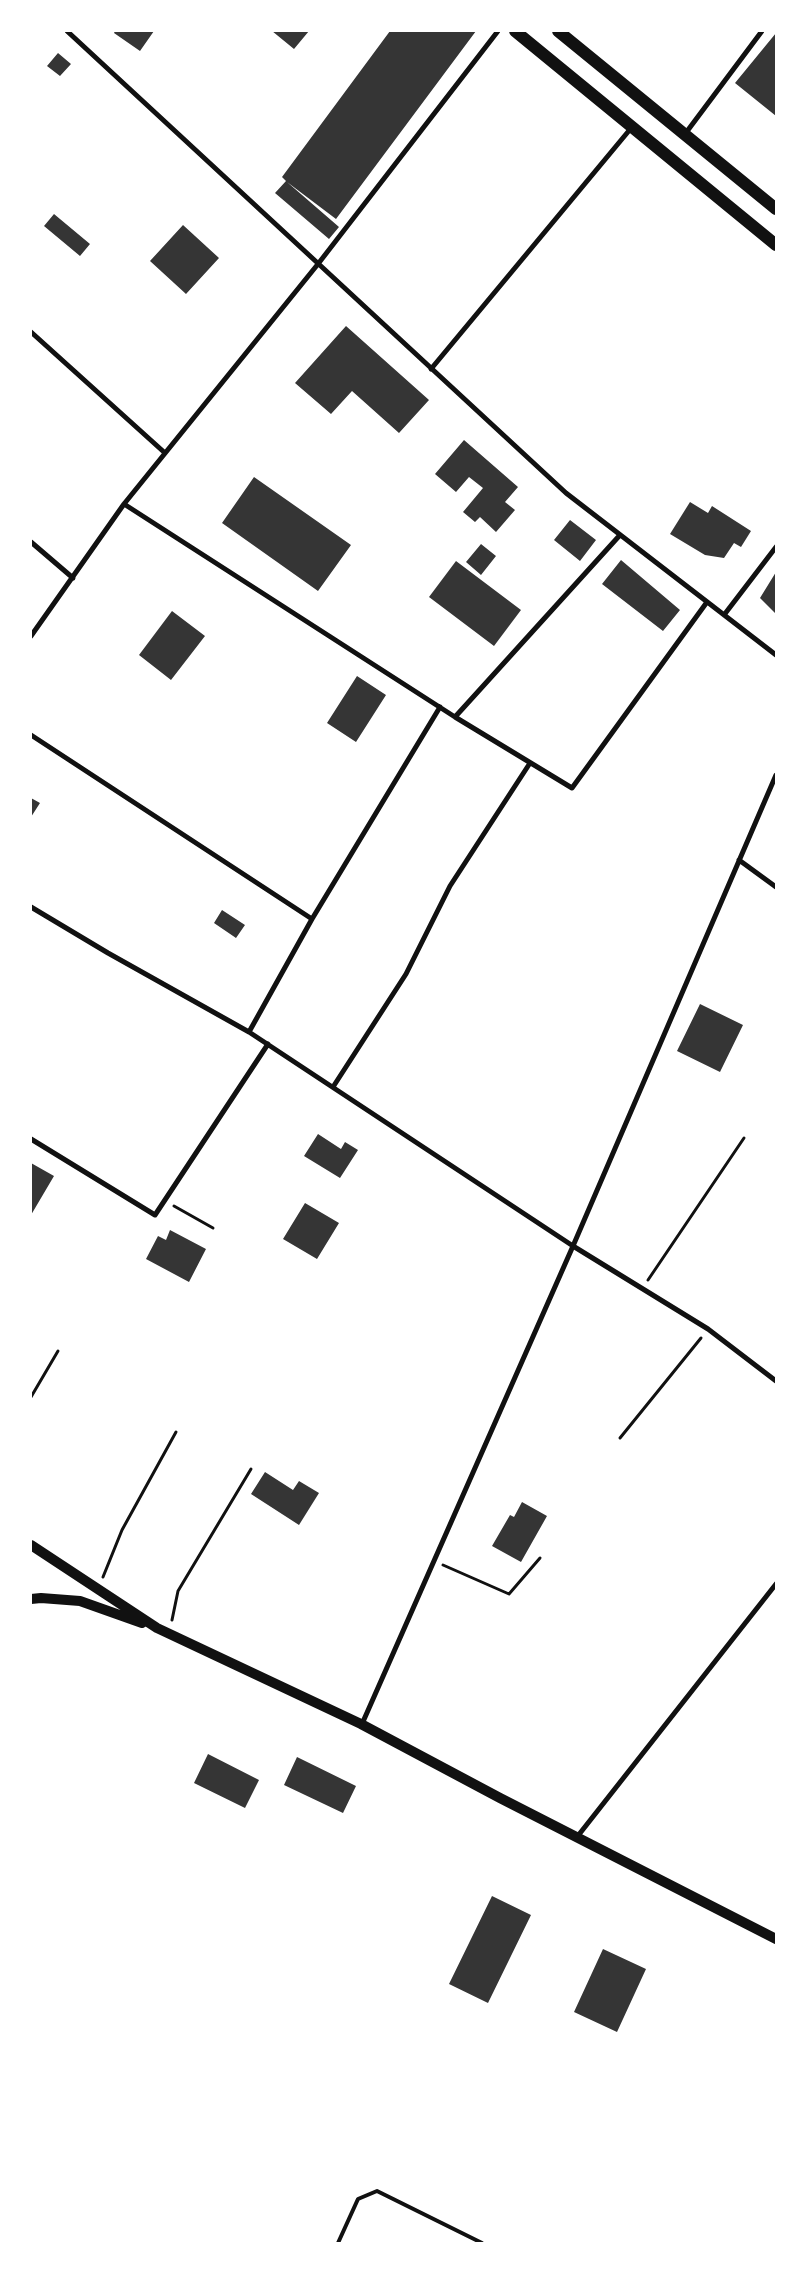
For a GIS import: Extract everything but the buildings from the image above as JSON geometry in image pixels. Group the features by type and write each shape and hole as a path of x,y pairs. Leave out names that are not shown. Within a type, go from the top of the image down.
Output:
{"main road":[{"path":"515,31 776,245"},
{"path":"558,31 776,209"},
{"path":"31,1545 157,1628"},
{"path":"31,1599 80,1601 169,1633 361,1724 776,1939"}],"street":[{"path":"67,31 566,493 776,655"},
{"path":"31,636 124,504 318,264 498,31"},
{"path":"684,134 762,31"},
{"path":"431,369 632,127"},
{"path":"31,332 165,454"},
{"path":"124,504 455,717 572,788 707,602"},
{"path":"455,717 620,535"},
{"path":"31,542 73,578"},
{"path":"724,615 776,547"},
{"path":"249,1032 312,919 440,707"},
{"path":"31,735 312,919"},
{"path":"333,1087 406,974 450,886 530,763"},
{"path":"361,1724 573,1246 776,775"},
{"path":"739,860 776,887"},
{"path":"31,906 108,954 268,1044 573,1246 708,1330 776,1381"},
{"path":"31,1139 155,1215 268,1044"},
{"path":"577,1836 776,1584"}],"lane":[{"path":"338,2243 358,2200 377,2191 482,2243"}],"path":[{"path":"642,1289 744,1138"},
{"path":"165,1201 213,1228"},
{"path":"620,1438 708,1330"},
{"path":"31,1397 58,1350"},
{"path":"99,1589 122,1530 176,1432"},
{"path":"169,1633 178,1591 251,1469"},
{"path":"434,1560 509,1594 540,1558"}]}
